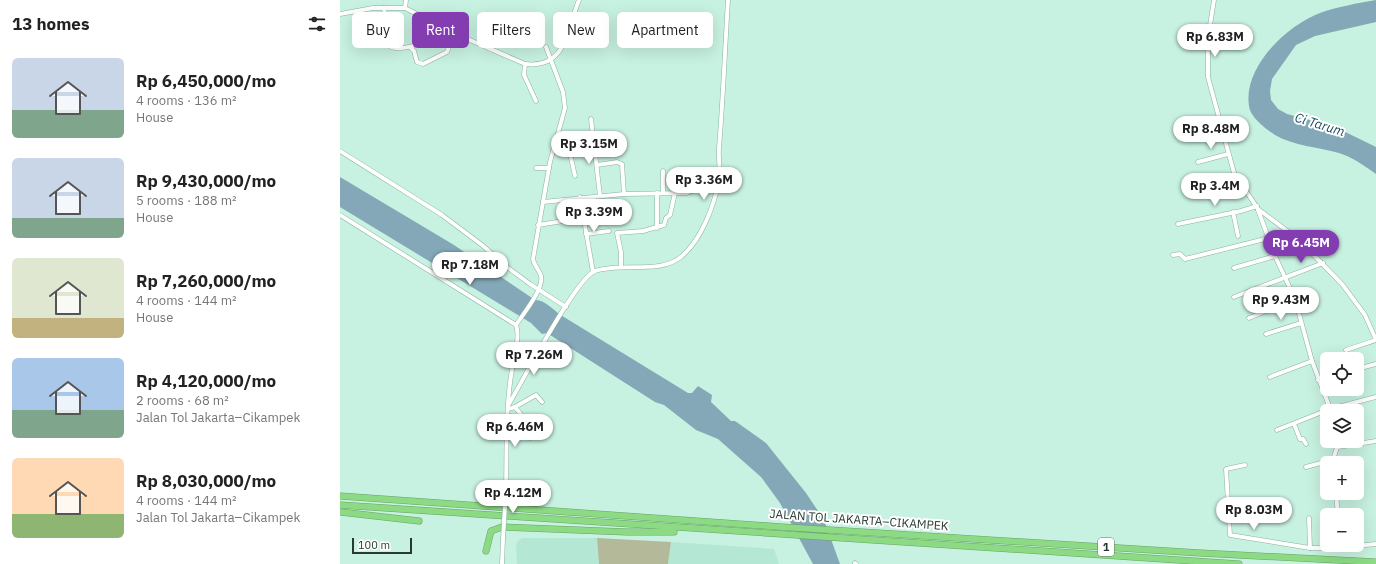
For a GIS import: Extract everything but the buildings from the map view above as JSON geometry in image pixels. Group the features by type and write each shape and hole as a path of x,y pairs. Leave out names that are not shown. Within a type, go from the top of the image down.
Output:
{"highway":[{"name":"JALAN TOL JAKARTA–CIKAMPEK","path":"340,496 782,527 1200,553 1376,562"},
{"name":"JALAN TOL JAKARTA–CIKAMPEK","path":"340,505 787,536 1239,564"},
{"path":"340,512 419,521"},
{"path":"486,551 491,531 502,527 627,532 718,531"}],"street":[{"path":"405,8 406,0"},
{"path":"469,40 525,64 538,65 550,61 562,48 579,0"},
{"path":"508,407 546,340 585,278 593,272 621,266 670,264 683,255 699,232 714,197 719,179 719,151 728,0"},
{"path":"1214,0 1208,38 1208,77 1228,154 1234,173 1257,208 1275,256 1295,300 1312,361 1328,404"},
{"path":"384,8 389,46 395,48 410,46 414,51 417,62 423,64 447,52 448,48"},
{"path":"340,14 364,9 384,8 405,8 413,12"},
{"path":"502,564 509,382 517,338 516,325 538,290 541,281 540,275 534,266 533,259 549,168 555,140 565,108 563,92 550,61 546,47"},
{"path":"525,64 524,75 536,101"},
{"path":"591,119 596,151 600,196"},
{"path":"555,140 593,133"},
{"path":"553,151 584,147 596,151"},
{"path":"569,149 575,176"},
{"path":"340,151 453,223 482,245 507,267 538,290 566,307"},
{"path":"1198,162 1228,154"},
{"path":"597,165 617,162 622,164 624,194"},
{"path":"536,168 549,168"},
{"path":"663,171 663,193"},
{"path":"543,202 580,197 624,194 687,193 719,179"},
{"path":"657,193 657,228"},
{"path":"621,266 621,252 617,233 643,231 657,228 665,224 666,219 669,217 675,193"},
{"path":"580,197 593,272"},
{"path":"1178,224 1257,208 1298,240 1322,263 1356,301 1371,326 1376,340 1346,350"},
{"path":"1233,212 1238,225 1238,236"},
{"path":"340,215 516,325"},
{"path":"538,226 564,221"},
{"path":"586,234 609,230"},
{"path":"1173,255 1180,254 1185,259 1269,238"},
{"path":"1234,268 1275,256"},
{"path":"1234,297 1285,279 1322,263"},
{"path":"1249,318 1295,300"},
{"path":"1266,334 1301,323"},
{"path":"1270,377 1312,361"},
{"path":"1364,367 1376,364"},
{"path":"508,407 515,407 536,395 542,402"},
{"path":"1351,404 1376,397"},
{"path":"515,407 522,416 530,438"},
{"path":"1277,430 1320,414"},
{"path":"1294,424 1300,439 1303,439 1306,444"},
{"path":"1364,443 1376,441"},
{"path":"1306,467 1320,464"},
{"path":"1245,465 1226,469 1230,535 1310,548 1320,547"},
{"path":"1309,518 1310,548"},
{"path":"1364,545 1376,544"}],"shaded area":[{"path":"522,538 597,538 599,564 517,564 516,545"},
{"path":"597,538 671,542 668,564 599,564"},
{"path":"671,542 774,549 779,564 668,564"}],"water":[{"name":"Ci Tarum","path":"1376,0 1376,22 1315,36 1296,45 1272,79 1270,91 1271,100 1278,109 1287,114 1335,127 1376,147 1376,174 1344,155 1290,142 1275,135 1263,126 1252,114 1249,106 1249,91 1253,77 1260,63 1281,38 1294,28 1307,19 1320,13 1340,7"},
{"path":"340,177 454,245 535,300 545,303 559,314 688,393 692,393 698,386 712,395 711,402 731,421 735,421 766,443 806,493 824,520 840,564 813,564 780,503 761,477 718,439 696,430 664,405 655,402 547,333 542,334 531,323 340,207"}]}
